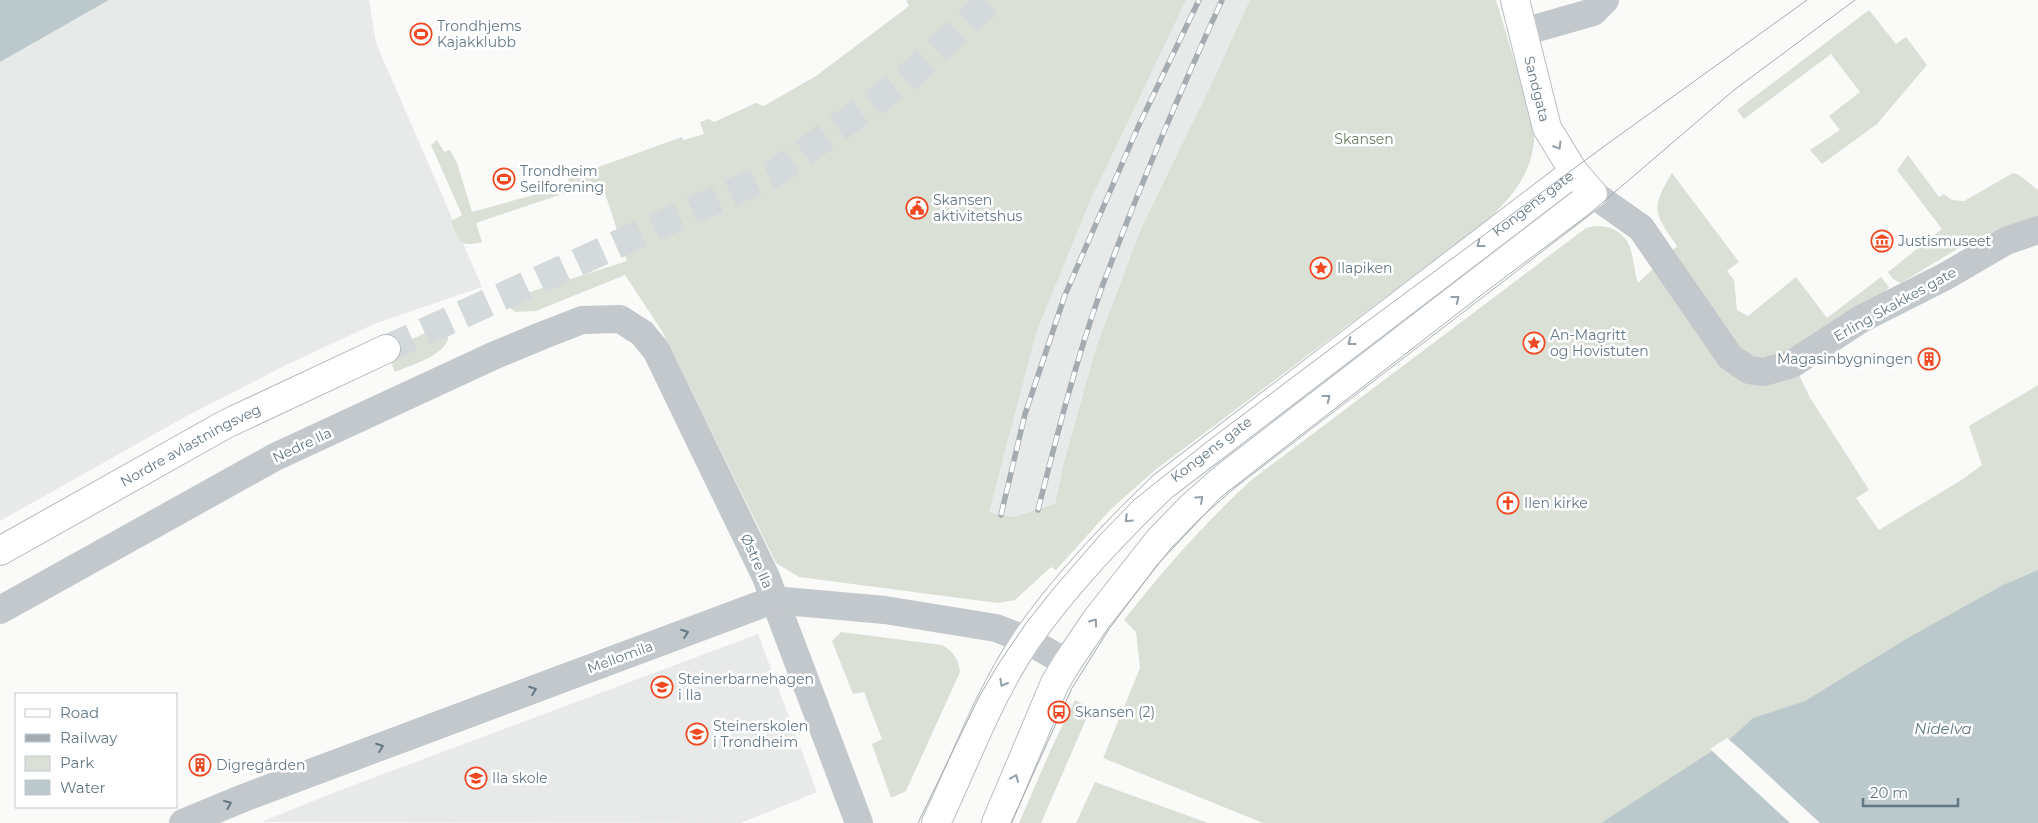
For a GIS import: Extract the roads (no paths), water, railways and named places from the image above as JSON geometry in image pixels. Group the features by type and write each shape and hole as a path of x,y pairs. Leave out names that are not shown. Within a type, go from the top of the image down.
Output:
{"main road":[{"name":"Sandgata","path":"1514,0 1547,128 1574,172"},
{"name":"Kongens gate","path":"936,823 986,711 1027,640 1109,537 1163,486 1574,172 1593,194 1212,489 1159,540 1096,620 1067,662 1055,683 996,823"},
{"name":"Nordre avlastningsveg","path":"0,550 226,424 386,349"}],"street":[{"path":"1523,32 1593,12 1605,0"},
{"name":"Erling Skakkes gate","path":"1593,194 1640,228 1730,357 1749,370 1764,372 1792,364 1861,319 1946,276 2006,241 2038,230"},
{"name":"Østre Ila","path":"620,319 642,333 656,350 766,577 859,823"},
{"name":"Nedre Ila","path":"0,610 275,457 493,356 541,336 582,320 620,319"},
{"name":"Mellomila","path":"183,823 246,796 774,600 885,610 996,628 1027,640 1067,662"}],"water":[{"path":"0,0 109,0 0,62"},
{"name":"Nidelva","path":"2038,570 2038,823 1601,823 1729,740 1753,718 1805,701 1908,638 2003,585"}],"tunnel":[{"path":"386,349 775,173 906,79 991,0"}],"tram line":[{"path":"918,823 979,697 999,663 1027,622 1054,588 1100,535 1134,500 1208,441 1358,328 1610,142 1807,0"},
{"path":"1011,823 1072,688 1109,629 1157,565 1221,497 1484,293 1588,215 1734,90 1855,0"}],"railway":[{"path":"1001,515 1025,414 1065,295 1138,127 1199,0"},
{"path":"1038,510 1075,370 1102,287 1159,142 1222,0"}],"place":[{"name":"Trondhjems Kajakklubb","path":"421,34"},
{"name":"Trondheim Seilforening","path":"504,179"},
{"name":"Skansen aktivitetshus","path":"917,208"},
{"name":"Justismuseet","path":"1882,241"},
{"name":"Ilapiken","path":"1321,268"},
{"name":"An-Magritt og Hovistuten","path":"1534,343"},
{"name":"Magasinbygningen","path":"1929,359"},
{"name":"Ilen kirke","path":"1508,503"},
{"name":"Steinerbarnehagen i Ila","path":"662,687"},
{"name":"Skansen (2)","path":"1059,712"},
{"name":"Steinerskolen i Trondheim","path":"697,734"},
{"name":"Digregården","path":"200,765"},
{"name":"Ila skole","path":"476,778"}],"park label":[{"name":"Skansen","path":"1364,139"}]}
